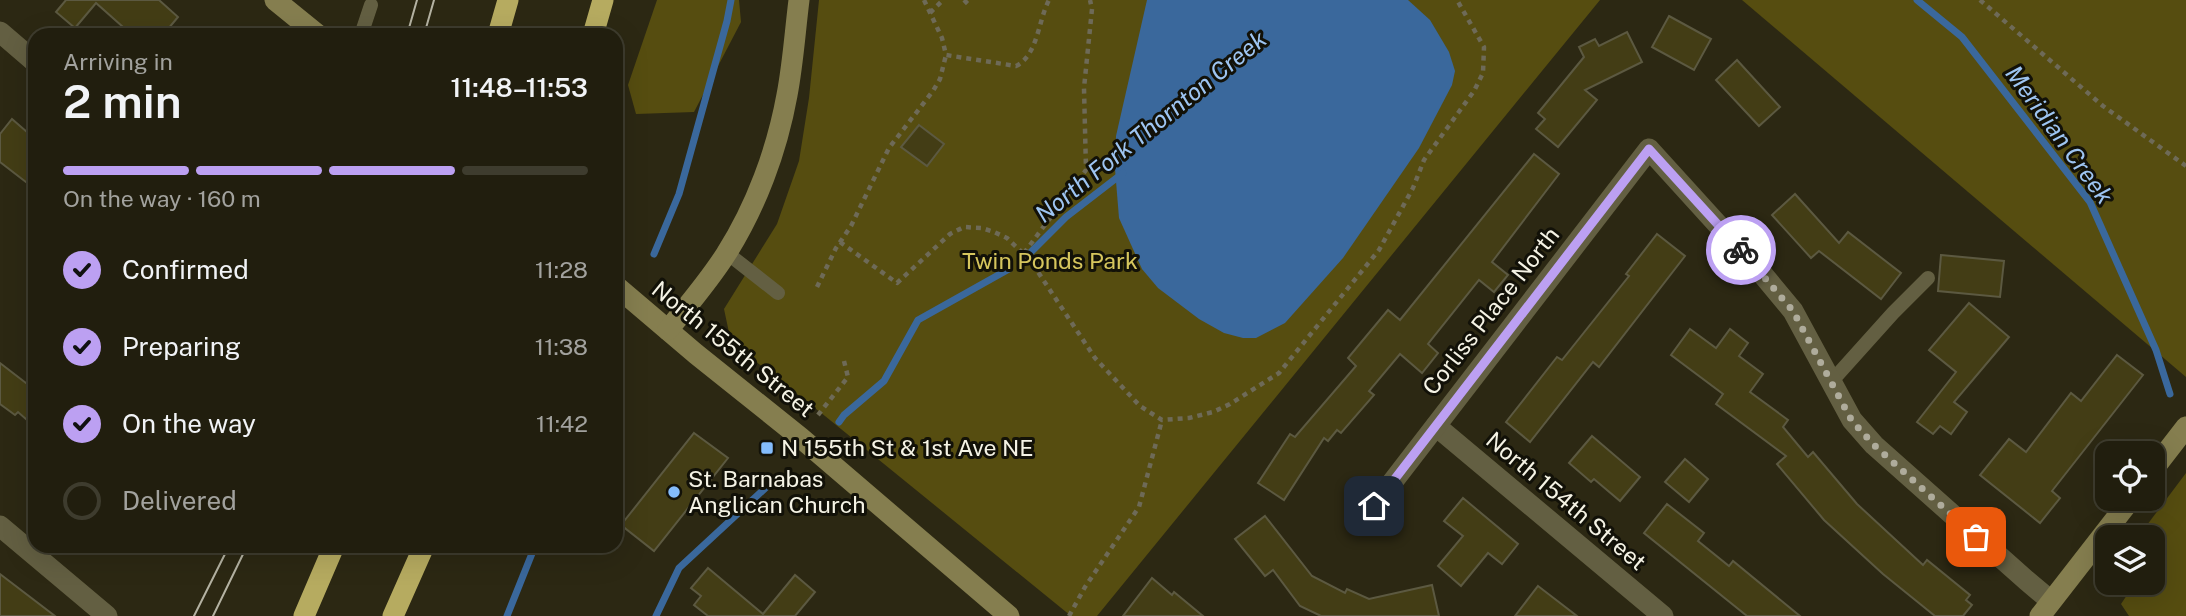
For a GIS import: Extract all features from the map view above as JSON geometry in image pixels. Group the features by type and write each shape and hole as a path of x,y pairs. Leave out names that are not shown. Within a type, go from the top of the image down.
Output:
{"highway":[{"path":"500,28 508,0"},
{"path":"595,28 603,0"},
{"path":"304,616 331,553"},
{"path":"393,616 421,553"}],"street":[{"path":"275,0 309,28"},
{"path":"668,330 726,253 752,205 778,134 787,94 799,0"},
{"path":"0,32 28,56"},
{"name":"Corliss Place North","path":"1374,506 1649,149 1793,311 1831,382"},
{"name":"North 155th Street","path":"623,292 1009,616"},
{"path":"1831,382 1852,421 1874,445 2018,573 2046,608 2122,511"},
{"name":"North 154th Street","path":"1436,426 1660,615"},
{"path":"2165,455 2186,428"},
{"path":"0,526 28,550"},
{"path":"32,553 107,616"}],"lane":[{"path":"363,28 371,5"},
{"path":"726,253 778,293"},
{"path":"1831,382 1928,278"}],"path":[{"path":"817,286 851,226 889,148 940,79 946,55 942,38 924,0"},
{"path":"930,13 943,0"},
{"path":"964,0 969,5"},
{"path":"946,55 1019,65 1031,50 1049,0"},
{"path":"1024,253 1086,170 1084,88 1092,9 1090,0"},
{"path":"841,242 897,283 950,234 964,226 994,232 1007,238 1024,253 1045,279 1095,358 1140,406 1162,420 1189,418 1213,412 1243,397 1279,373 1380,250 1413,188 1424,160 1474,91 1483,74 1484,47 1457,0"},
{"path":"1980,0 2103,106 2186,166"},
{"path":"818,415 848,377 844,361"},
{"path":"1069,616 1139,507 1162,420"}],"green space":[{"path":"657,0 739,0 741,22 694,112 636,114 628,85"},
{"name":"Twin Ponds Park","path":"819,0 1600,0 1097,616 1071,616 731,342 724,309 777,224 799,161 809,98"},
{"path":"1742,0 2186,0 2186,377"},
{"path":"2186,473 2186,616 2129,616 2121,604 2127,595 2165,595 2165,525 2147,525 2158,511 2165,511 2165,501"}],"water":[{"path":"1147,0 1408,0 1430,20 1449,52 1455,71 1452,85 1419,148 1343,258 1285,323 1256,338 1224,333 1199,319 1158,288 1142,269 1119,218 1115,169 1116,136"}],"building":[{"path":"66,0 159,0 178,17 169,28 124,28 96,3 75,28 56,12"},
{"path":"1669,16 1711,39 1694,70 1652,47"},
{"path":"1627,32 1642,62 1585,90 1597,100 1558,147 1536,129 1545,119 1538,113 1584,57 1579,47 1595,39 1599,46"},
{"path":"1737,60 1780,107 1759,126 1716,80"},
{"path":"12,119 28,133 28,184 0,162 0,134"},
{"path":"919,125 944,144 927,166 901,147"},
{"path":"1534,154 1559,174 1492,262 1508,275 1494,292 1479,280 1428,344 1438,353 1422,373 1400,354 1369,391 1374,395 1341,433 1337,430 1328,441 1324,438 1284,500 1258,483 1290,434 1295,437 1356,366 1348,358 1388,310 1400,320"},
{"path":"1795,194 1839,243 1848,232 1901,273 1881,299 1819,251 1811,258 1772,215"},
{"path":"1657,234 1685,256 1599,367 1593,362 1530,442 1506,422 1557,357 1562,360 1629,276 1626,274"},
{"path":"1941,255 2004,261 2000,297 1938,291"},
{"path":"1969,303 2009,337 1954,402 1967,412 1951,434 1940,426 1933,434 1917,422 1956,372 1929,350"},
{"path":"1690,329 1716,348 1730,329 1748,343 1739,356 1763,374 1750,392 1788,420 1783,427 1808,457 1813,452 1857,504 1923,565 1927,560 1970,595 1966,600 1972,605 1963,616 1935,616 1883,574 1824,520 1777,464 1786,456 1716,404 1723,394 1671,355"},
{"path":"2117,355 2143,375 2052,491 2060,498 2040,523 1980,475 2009,439 2026,452 2071,393 2081,401"},
{"path":"0,363 28,385 28,421 18,412 15,415 0,404"},
{"name":"St. Barnabas Anglican Church","path":"694,433 728,458 654,551 623,527 623,522"},
{"path":"1592,436 1640,477 1620,501 1594,479 1591,482 1569,463"},
{"path":"1685,459 1708,479 1689,502 1665,482"},
{"path":"1463,498 1518,544 1502,564 1488,553 1461,586 1438,566 1463,536 1444,521"},
{"path":"1667,504 1704,533 1698,541 1729,566 1733,561 1800,616 1747,616 1644,533"},
{"path":"1265,516 1312,576 1345,593 1347,589 1369,599 1432,585 1439,616 1321,616 1300,606 1273,570 1265,576 1235,539"},
{"path":"708,568 763,614 795,575 815,592 795,616 708,616 694,605 701,596 691,588"},
{"path":"0,574 55,616 0,616"},
{"path":"1152,578 1172,595 1174,592 1203,616 1123,616"},
{"path":"1538,586 1577,616 1515,616"}],"waterway":[{"path":"654,254 679,194 731,0"},
{"name":"Meridian Creek","path":"1917,0 1962,37 2090,202 2156,350 2170,394"},
{"name":"North Fork Thornton Creek","path":"1031,252 1066,217 1123,173"},
{"name":"North Fork Thornton Creek","path":"839,422 884,381 918,320 1009,269"},
{"name":"North Fork Thornton Creek","path":"656,616 679,568 773,481"},
{"path":"507,616 532,553"}],"tram line":[{"path":"409,28 417,0"},
{"path":"426,28 434,0"},
{"path":"194,616 226,553"},
{"path":"213,616 244,553"}],"way so far":[{"path":"1741,250 1793,311 1852,421 1874,445 1976,537"}],"place":[{"name":"N 155th St & 1st Ave NE","path":"767,448"},
{"name":"St. Barnabas Anglican Church","path":"674,492"}],"route":[{"path":"1374,506 1649,149 1741,250"}]}
